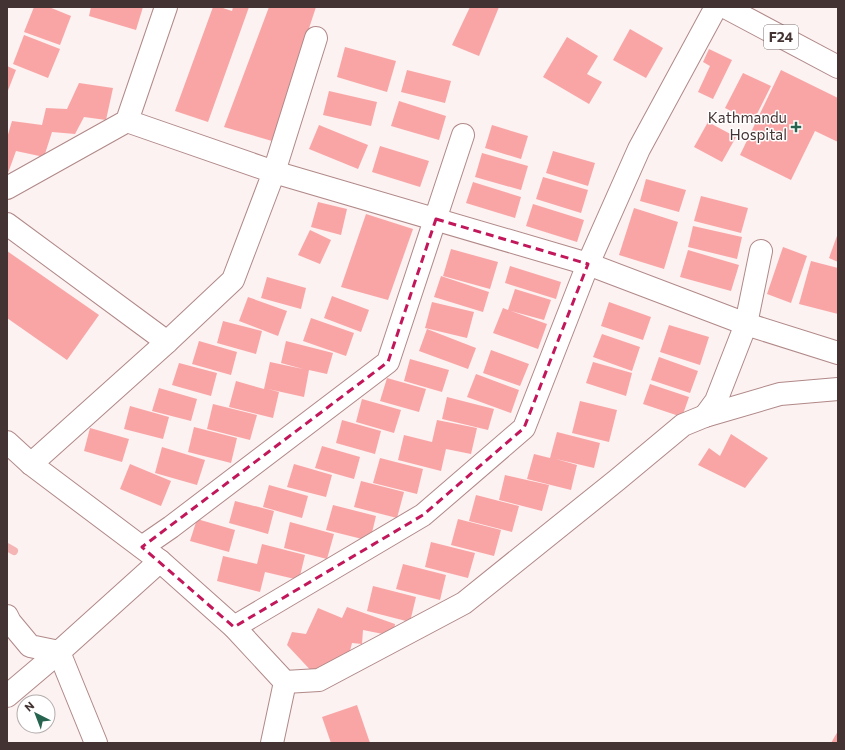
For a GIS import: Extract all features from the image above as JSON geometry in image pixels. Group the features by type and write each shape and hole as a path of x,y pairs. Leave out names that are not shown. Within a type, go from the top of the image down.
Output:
{"street":[{"path":"7,188 127,121 166,7"},
{"path":"234,627 423,515 524,428 588,264 639,149 716,7"},
{"name":"F24","path":"725,7 838,67"},
{"path":"31,464 168,342 233,280 274,172 316,38"},
{"path":"127,121 274,172 588,264 746,324 838,353"},
{"path":"142,547 171,527 388,362 463,135"},
{"path":"7,224 168,342"},
{"path":"705,416 716,401 746,324 761,251"},
{"path":"285,682 319,680 464,602 617,480 683,424 780,394 838,389"},
{"path":"7,442 31,464 160,560 234,627 285,682"},
{"path":"7,696 59,652 160,560"},
{"path":"7,616 10,622 30,646 59,652"},
{"path":"59,652 96,743"},
{"path":"272,743 285,682"}],"highlighted area":[{"path":"436,219 588,264 524,428 423,515 234,627 142,547 388,362"}],"building":[{"path":"34,7 49,7 71,16 60,45 24,32"},
{"path":"91,7 143,7 136,30 89,16"},
{"path":"213,7 220,7 232,11 233,7 249,7 208,122 175,111"},
{"path":"269,7 316,7 272,141 224,127"},
{"path":"470,7 499,7 479,56 452,45"},
{"path":"630,29 663,48 646,78 613,60"},
{"path":"24,35 60,49 48,78 13,64"},
{"path":"567,37 598,56 587,74 602,82 589,104 543,77"},
{"path":"345,47 396,61 387,92 337,77"},
{"path":"709,49 732,60 713,99 698,92 710,66 703,62"},
{"path":"7,66 16,70 7,93"},
{"path":"407,70 451,81 445,103 401,92"},
{"name":"Kathmandu Hospital","path":"781,70 838,98 838,142 815,131 791,180 740,155"},
{"path":"743,73 771,86 753,122 725,108"},
{"path":"79,83 113,88 106,120 84,117 75,134 52,132 44,157 16,151 7,173 7,138 12,121 42,125 46,108 67,109"},
{"path":"329,91 377,102 371,126 323,115"},
{"path":"399,101 446,116 439,140 391,126"},
{"path":"708,122 736,137 722,162 694,147"},
{"path":"319,125 368,145 358,169 309,149"},
{"path":"492,125 528,136 521,159 485,148"},
{"path":"380,146 429,161 420,187 372,172"},
{"path":"553,151 595,163 588,186 546,173"},
{"path":"482,153 528,166 521,190 475,177"},
{"path":"543,177 588,190 581,213 536,199"},
{"path":"646,179 686,190 679,212 640,201"},
{"path":"473,182 521,197 515,218 466,203"},
{"path":"701,196 748,208 741,233 694,221"},
{"path":"318,202 347,209 341,235 311,227"},
{"path":"533,204 584,220 577,242 526,226"},
{"path":"634,208 678,222 664,269 619,255"},
{"path":"366,214 413,229 388,300 341,287"},
{"path":"693,226 742,237 737,259 688,247"},
{"path":"310,230 331,240 320,264 298,255"},
{"path":"838,233 838,262 829,258"},
{"path":"783,247 807,256 791,303 767,294"},
{"path":"451,249 498,262 490,289 443,276"},
{"path":"688,250 739,265 731,291 680,277"},
{"path":"7,251 99,315 67,360 7,318"},
{"path":"811,261 838,268 838,314 799,304"},
{"path":"510,266 561,282 556,299 505,283"},
{"path":"441,276 489,292 483,312 434,297"},
{"path":"267,277 306,288 301,309 261,298"},
{"path":"515,289 551,300 544,320 511,311 547,324 538,349 493,333 503,308 508,310"},
{"path":"332,296 369,310 361,332 324,318"},
{"path":"248,297 287,311 278,336 239,321"},
{"path":"432,302 474,312 467,338 425,328"},
{"path":"609,302 651,317 643,340 601,326"},
{"path":"311,318 354,333 346,356 303,341"},
{"path":"223,321 262,331 256,354 217,343"},
{"path":"669,325 709,337 700,365 660,352"},
{"path":"427,329 476,348 468,369 419,351"},
{"path":"602,334 640,347 632,371 593,357"},
{"path":"199,341 237,352 231,375 192,364"},
{"path":"286,341 333,353 327,374 309,370 304,397 268,389 279,392 273,418 229,407 236,381 264,389 270,362 303,369 281,363"},
{"path":"491,350 529,364 520,386 483,373"},
{"path":"659,357 698,371 690,393 651,380"},
{"path":"410,359 449,370 442,392 404,381"},
{"path":"593,362 632,373 626,396 586,383"},
{"path":"179,363 217,373 211,396 172,385"},
{"path":"476,374 519,390 511,413 467,397"},
{"path":"387,378 426,389 419,412 380,401"},
{"path":"650,384 689,397 682,417 643,404"},
{"path":"159,388 197,399 191,421 152,411"},
{"path":"447,397 494,409 488,430 442,419"},
{"path":"362,399 401,410 394,433 356,422"},
{"path":"580,401 617,410 609,442 572,433"},
{"path":"213,404 257,415 250,440 207,429"},
{"path":"130,406 169,417 163,439 124,429"},
{"path":"342,420 381,431 375,454 336,443"},
{"path":"437,420 477,428 471,454 446,449 441,471 398,460 404,435 432,442"},
{"path":"194,427 237,438 231,463 188,452"},
{"path":"90,428 129,439 122,462 84,451"},
{"path":"557,432 600,443 594,468 556,459 577,465 571,490 527,479 534,454 550,458"},
{"path":"731,434 768,458 745,488 698,465 709,448 720,456"},
{"path":"322,446 360,457 354,479 315,468"},
{"path":"162,447 205,460 197,485 155,473"},
{"path":"380,458 423,469 417,494 373,483"},
{"path":"130,464 171,481 161,506 120,489"},
{"path":"294,464 332,475 326,497 287,487"},
{"path":"505,475 549,485 542,511 499,500"},
{"path":"361,481 404,492 397,518 354,507"},
{"path":"269,485 308,496 302,518 263,507"},
{"path":"476,495 519,506 512,532 469,521"},
{"path":"235,501 274,511 268,534 229,523"},
{"path":"333,505 376,516 370,541 326,530"},
{"path":"197,519 235,530 229,552 190,541"},
{"path":"458,519 501,530 494,556 451,545"},
{"path":"290,522 334,534 327,559 284,548"},
{"path":"431,542 475,553 468,578 425,567"},
{"path":"262,544 305,555 299,580 265,572 260,592 217,581 223,556 257,564"},
{"path":"403,564 446,575 440,600 396,589"},
{"path":"373,586 416,597 410,622 367,611"},
{"path":"347,607 395,624 393,636 363,630 362,644 352,643 348,659 316,676 287,645 292,632 306,634 318,608 342,618"},
{"path":"357,705 370,743 331,743 322,717"},
{"path":"838,731 838,743 831,743"}],"waterway":[{"path":"7,547 14,551"}],"place":[{"name":"Kathmandu Hospital","path":"796,127"}]}
